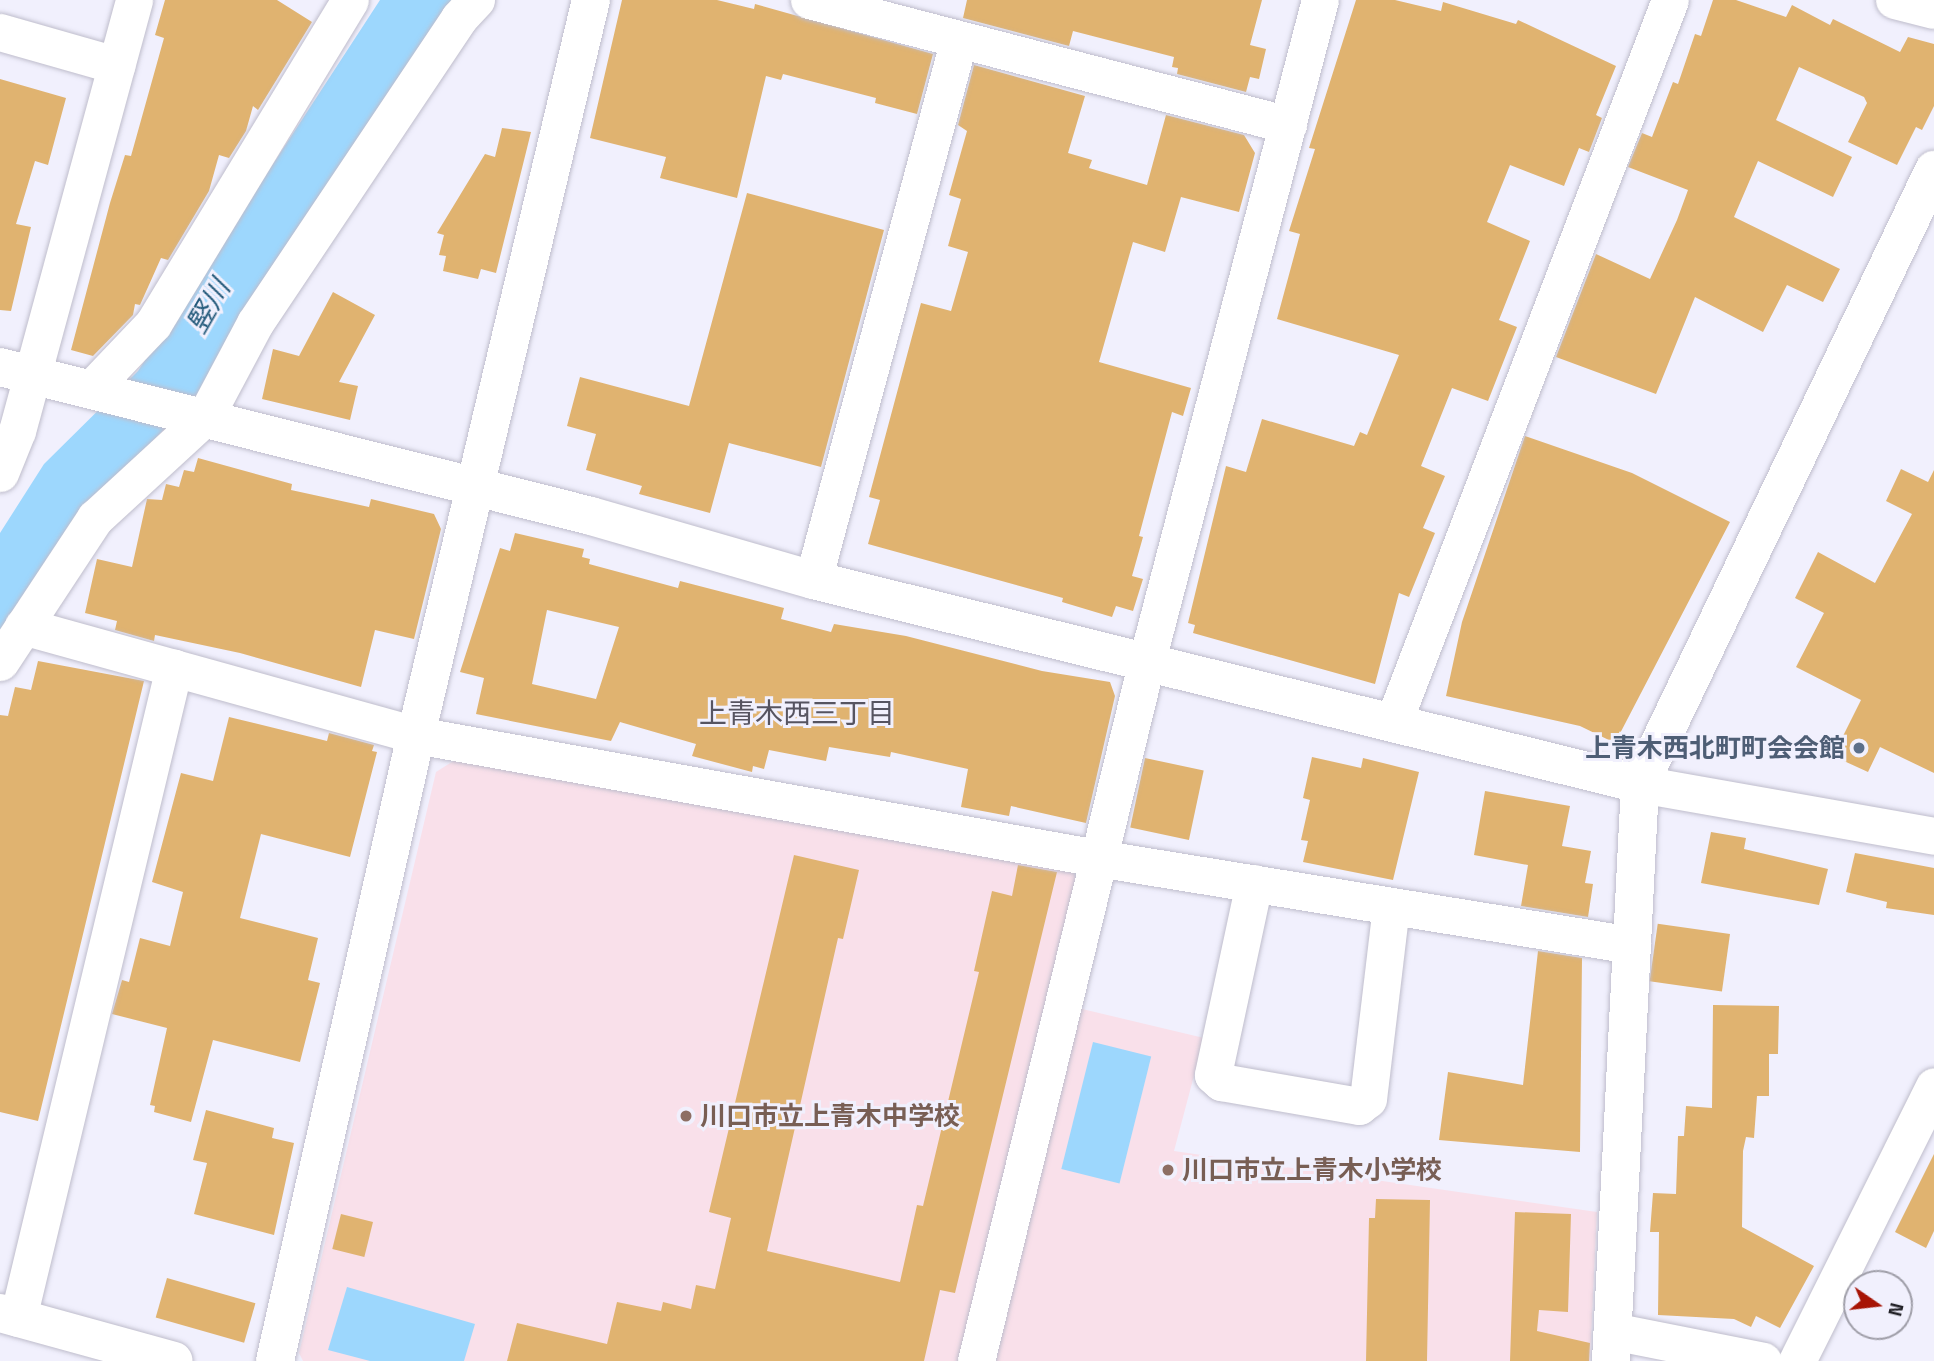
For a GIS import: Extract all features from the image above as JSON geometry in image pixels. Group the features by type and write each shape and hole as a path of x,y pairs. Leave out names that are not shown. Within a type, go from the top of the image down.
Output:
{"street":[{"path":"0,473 16,371 116,65 134,0"},
{"path":"91,389 153,324 350,0"},
{"path":"0,662 95,518 205,416 255,323 459,18 476,0"},
{"path":"275,1361 416,735 591,0"},
{"path":"809,0 1288,125"},
{"path":"976,1361 1146,664 1320,0"},
{"path":"1393,723 1670,0"},
{"path":"1895,0 1934,10"},
{"path":"0,32 116,65"},
{"path":"813,580 959,39"},
{"path":"1763,1361 1612,1346 1640,784 1934,170"},
{"path":"16,371 477,486 813,580 1640,784 1934,836"},
{"path":"23,626 416,735 1097,858 1632,945"},
{"path":"174,667 9,1316 174,1361"},
{"path":"1254,883 1213,1075 1221,1082 1359,1106 1368,1099 1391,906"},
{"path":"1797,1361 1934,1086"}],"shaded area":[{"name":"川口市立上青木中学校","path":"455,760 1071,867 1076,878 958,1361 303,1361 299,1353 436,772"},
{"name":"川口市立上青木小学校","path":"1078,1008 1204,1038 1174,1151 1597,1212 1590,1361 996,1361"}],"water":[{"name":"竪川","path":"380,0 461,0 208,385 85,509 0,640 0,533 44,464 138,371"},
{"path":"1093,1042 1151,1057 1120,1184 1061,1169"},
{"path":"347,1287 475,1324 464,1361 370,1361 328,1350"}],"building":[{"path":"165,0 277,0 312,22 258,110 253,106 246,131 229,158 219,155 209,191 168,260 161,258 140,305 135,304 133,315 93,356 71,350 110,203 125,155 131,156 164,38 155,35"},
{"path":"622,0 717,0 754,9 755,4 933,54 917,114 875,103 876,98 783,74 781,80 766,76 737,198 660,178 666,157 590,138"},
{"path":"967,0 1262,0 1250,45 1266,49 1259,79 1250,77 1246,92 1177,74 1178,68 1172,67 1174,57 1073,31 1069,46 963,18"},
{"path":"1356,0 1395,0 1441,11 1443,2 1516,24 1518,20 1616,66 1596,115 1602,118 1589,152 1579,148 1564,186 1510,165 1487,222 1530,241 1499,320 1517,327 1488,401 1452,388 1421,466 1445,476 1423,528 1435,533 1409,597 1399,593 1375,684 1193,633 1195,625 1188,623 1226,466 1246,472 1262,419 1354,446 1360,432 1367,435 1399,355 1277,319 1300,234 1289,231 1315,149 1309,148"},
{"path":"1713,0 1736,0 1786,17 1792,5 1830,25 1833,19 1900,52 1908,37 1934,44 1934,106 1922,130 1916,127 1897,165 1848,142 1867,103 1864,97 1799,67 1776,120 1852,157 1833,197 1758,161 1734,217 1840,269 1823,302 1787,285 1763,332 1695,297 1656,394 1556,357 1596,254 1650,279 1677,220 1688,190 1628,167 1642,133 1652,137 1673,82 1678,84 1695,34 1701,36"},
{"path":"974,65 1085,96 1068,153 1092,160 1089,168 1147,185 1166,115 1244,135 1255,153 1239,212 1181,197 1165,252 1133,242 1099,362 1191,388 1183,416 1172,412 1139,536 1143,537 1132,576 1143,579 1133,611 1116,606 1112,617 1062,602 1063,598 868,544 880,500 869,497 921,303 951,311 968,252 948,246 961,199 949,195 967,131 958,125"},
{"path":"0,79 66,98 48,165 35,161 16,224 31,227 11,311 0,310"},
{"path":"502,128 531,132 496,273 481,269 478,279 443,271 446,256 439,255 444,235 437,233 485,154 495,157"},
{"path":"747,193 884,230 821,467 729,443 710,513 639,494 642,486 586,470 596,434 567,426 580,377 689,406"},
{"path":"333,292 375,315 339,382 358,386 350,420 262,399 273,349 299,356"},
{"path":"1525,436 1632,473 1730,522 1615,743 1580,726 1446,696 1462,622"},
{"path":"198,458 292,484 291,490 369,507 371,499 434,514 441,529 414,639 375,630 361,687 240,653 155,635 154,641 115,630 117,621 85,613 97,559 132,567 147,499 162,500 166,484 179,487 184,470 194,472"},
{"path":"1901,469 1928,482 1934,470 1934,773 1880,747 1868,772 1833,756 1861,700 1796,667 1824,613 1795,598 1818,552 1875,583 1912,514 1886,501"},
{"path":"515,533 584,549 582,557 590,559 589,564 678,588 680,581 784,608 781,619 831,632 834,624 906,636 1042,671 1110,682 1115,696 1086,823 1011,806 1009,816 961,807 968,769 891,752 890,757 829,747 826,761 769,750 764,769 753,766 752,772 692,756 696,744 620,722 611,741 476,714 484,678 460,672 500,548 510,551","holes":["547,610 619,627 596,699 532,684"]},
{"path":"38,661 144,681 38,1121 0,1112 0,715 8,716 15,687 31,690"},
{"path":"229,717 327,741 329,733 374,745 372,751 377,752 350,857 261,834 240,918 318,938 308,980 320,983 300,1062 213,1040 191,1122 154,1112 155,1106 150,1105 167,1028 112,1014 122,980 129,982 140,938 170,946 183,892 152,882 181,773 213,781"},
{"path":"1312,757 1361,768 1363,758 1419,772 1393,880 1303,862 1308,841 1301,840 1310,800 1303,798"},
{"path":"1145,758 1204,770 1189,840 1130,827"},
{"path":"1485,791 1570,806 1562,846 1591,851 1585,883 1593,884 1588,917 1521,906 1528,865 1474,855"},
{"path":"1711,832 1746,838 1744,849 1828,869 1819,905 1701,883"},
{"path":"1855,853 1934,868 1934,915 1886,908 1887,902 1846,892"},
{"path":"794,855 859,870 843,939 838,938 767,1251 900,1282 917,1205 923,1206 979,972 974,971 992,891 1012,896 1018,865 1057,872 955,1293 940,1290 924,1361 507,1361 517,1323 607,1344 617,1302 661,1311 663,1302 691,1309 696,1285 715,1289 731,1218 709,1212"},
{"path":"1658,924 1730,934 1722,991 1650,981"},
{"path":"1538,951 1582,958 1580,1152 1439,1140 1448,1072 1523,1085"},
{"path":"1713,1005 1779,1006 1778,1054 1769,1054 1769,1096 1757,1096 1754,1138 1746,1137 1743,1151 1742,1227 1814,1266 1780,1328 1756,1316 1751,1327 1734,1319 1658,1315 1659,1232 1650,1232 1653,1193 1676,1194 1678,1136 1684,1136 1686,1106 1712,1108"},
{"path":"206,1110 274,1128 272,1138 294,1143 274,1235 194,1214 207,1163 193,1160"},
{"path":"1934,1154 1934,1231 1926,1248 1895,1232"},
{"path":"1376,1199 1430,1200 1427,1361 1366,1361 1369,1218 1375,1218"},
{"path":"1515,1212 1571,1214 1568,1312 1539,1310 1537,1331 1590,1343 1589,1361 1510,1361"},
{"path":"341,1214 373,1222 364,1257 332,1249"},
{"path":"167,1278 255,1303 244,1343 156,1317"}],"place":[{"name":"上青木西北町町会会館","path":"1859,748"},
{"name":"川口市立上青木中学校","path":"686,1116"},
{"name":"川口市立上青木小学校","path":"1168,1170"}],"district":[{"name":"上青木西三丁目","path":"797,713"}]}
